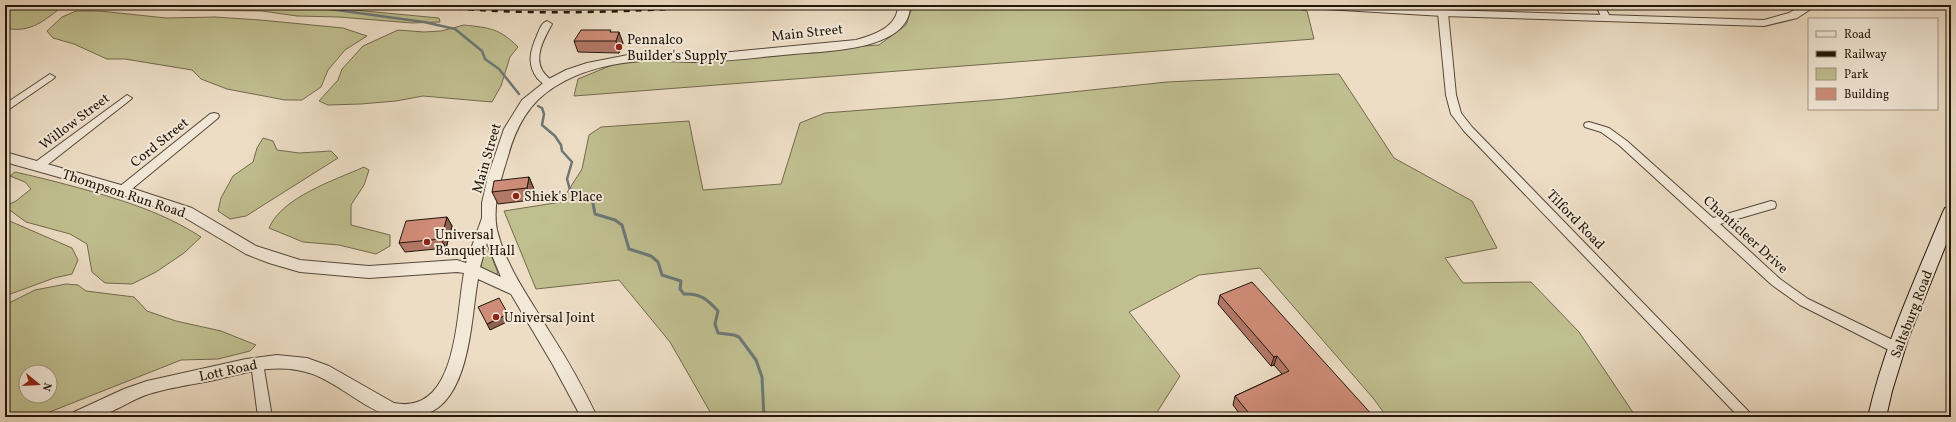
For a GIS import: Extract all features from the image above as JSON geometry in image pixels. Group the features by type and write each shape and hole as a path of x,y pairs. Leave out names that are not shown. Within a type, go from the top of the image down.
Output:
{"main road":[{"name":"Saltsburg Road","path":"1877,417 1881,396 1897,348 1951,212"}],"street":[{"path":"1308,5 1443,13 1764,23 1793,16 1812,5"},
{"path":"1600,5 1606,17"},
{"name":"Main Street","path":"589,417 566,373 515,290 495,248 488,219 492,191 505,141 514,120 533,98 550,84 579,69 625,58 695,58 745,55 856,43 889,30 902,17 904,6"},
{"name":"Tilford Road","path":"1443,13 1451,95 1456,114 1468,129 1747,417"},
{"path":"547,24 534,59 534,66 539,74 550,84"},
{"path":"5,109 50,77"},
{"name":"Willow Street","path":"38,166 127,98"},
{"name":"Cord Street","path":"123,190 214,116"},
{"name":"Chanticleer Drive","path":"1589,125 1605,130 1623,143 1776,282 1804,302 1897,348"},
{"name":"Thompson Run Road","path":"5,157 123,190 187,212 252,250 274,259 300,266 369,272 457,266 472,270 515,290"},
{"path":"1710,223 1771,205"},
{"name":"Lott Road","path":"80,417 145,389 257,363 298,363 316,368 331,374 386,411 398,416 410,417 424,415 434,405 452,377 466,312 472,270 488,219"},
{"path":"257,363 265,417"}],"green space":[{"path":"5,5 65,5 38,24 23,29 15,29 5,28"},
{"path":"105,5 261,5 343,9 439,18 440,22 412,23 339,17 297,16 262,11 182,10"},
{"path":"913,5 1280,5 1307,11 1314,39 574,96 578,79 617,63 879,45 906,25"},
{"path":"76,11 100,11 166,18 215,17 260,20 343,28 367,36 345,50 328,70 321,87 302,100 285,100 227,89 201,79 192,70 125,59 107,59 74,44 53,38 47,31 62,17"},
{"path":"464,25 488,28 499,32 518,47 510,57 501,86 492,102 423,96 396,101 361,104 328,105 319,101 338,80 342,69 363,46 398,30 424,32 441,31"},
{"path":"1339,74 1394,158 1472,201 1497,248 1445,258 1463,283 1531,282 1579,332 1636,417 1387,417 1373,398 1260,268 1199,275 1129,312 1180,376 1154,417 713,417 670,342 619,280 536,289 504,211 561,202 582,169 589,135 601,127 689,121 703,190 781,184 800,123 825,113 1005,99 1167,82"},
{"path":"263,138 273,141 277,150 299,153 331,151 338,158 246,216 230,219 218,211 221,198 233,176 253,162 257,148"},
{"path":"364,167 369,170 364,185 351,205 351,225 390,235 390,246 376,254 339,245 303,242 269,228 285,207 297,199 310,191"},
{"path":"15,172 83,189 144,208 173,221 201,237 184,253 156,272 132,284 105,283 92,272 87,244 70,234 26,222 11,211 5,210 5,206 16,201 31,189 25,182 10,176"},
{"path":"5,219 72,248 78,260 72,274 54,278 5,296"},
{"path":"485,245 487,245 498,273 495,275 481,267"},
{"path":"66,284 78,285 86,291 134,297 147,311 176,321 221,331 256,345 250,351 218,359 181,360 37,417 5,417 5,305 35,290"}],"building":[{"path":"581,30 611,30 610,32 619,32 616,41 574,41"},
{"path":"529,177 527,188 492,192 494,181"},
{"path":"447,217 441,239 399,243 406,221"},
{"path":"1252,282 1374,417 1252,417 1235,396 1289,371 1277,356 1274,357 1220,295"},
{"name":"Universal Joint","path":"499,298 508,314 487,324 478,307"}],"waterway":[{"path":"300,5 424,22 455,29 482,51 485,59 499,69 519,94"},
{"path":"538,106 542,108 544,114 542,125 555,136 561,145 562,151 572,162 567,179 570,190 573,191"},
{"path":"573,191 592,198 595,214 615,220 622,225 629,249 651,256 658,262 662,275 681,281 680,289 684,294 699,296 710,303 718,311 715,324 718,333 739,337 756,360 762,377 764,417"}],"railway":[{"path":"420,5 459,9 538,12 656,10 735,5"},
{"path":"1215,5 1225,6"}],"place":[{"name":"Pennalco Builder's Supply","path":"619,47"},
{"name":"Shiek's Place","path":"516,196"},
{"name":"Universal Banquet Hall","path":"427,242"},
{"name":"Universal Joint","path":"496,317"}]}
